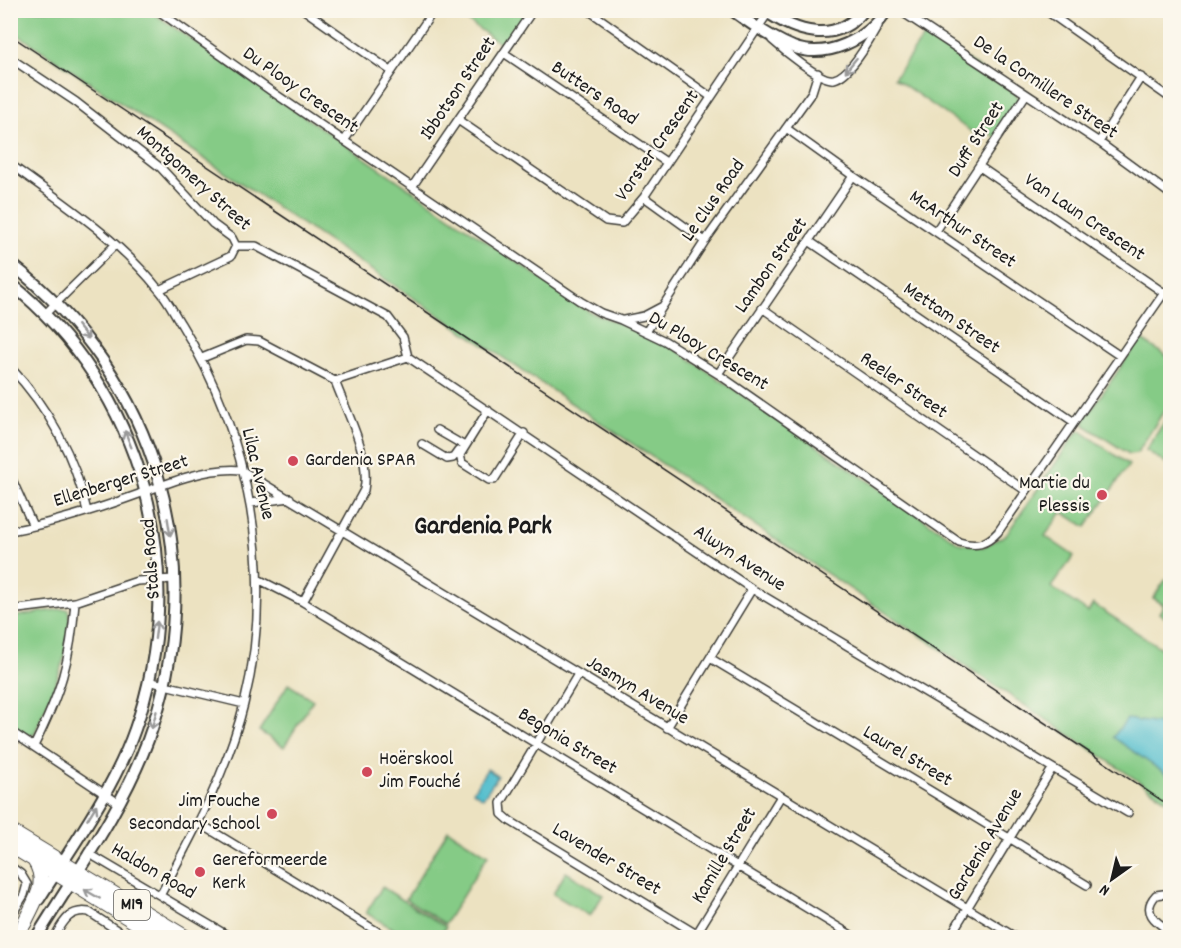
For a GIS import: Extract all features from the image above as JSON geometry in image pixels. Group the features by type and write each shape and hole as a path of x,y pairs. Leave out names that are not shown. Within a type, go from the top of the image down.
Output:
{"highway":[{"name":"M19","path":"10,831 161,938"},
{"name":"M19","path":"10,845 34,860 59,867"},
{"path":"24,924 43,879 34,860"},
{"name":"M19","path":"74,877 187,938"}],"street":[{"name":"Du Plooy Crescent","path":"157,10 344,141 590,308 646,332 718,374 959,542 975,546 992,539 1120,356 1167,295"},
{"path":"304,10 391,71"},
{"path":"344,141 434,10"},
{"name":"Ibbotson Street","path":"412,187 533,10"},
{"path":"588,10 711,97"},
{"path":"732,10 794,48 824,50 855,40 885,13"},
{"path":"766,12 796,30 818,33 843,27 864,10"},
{"name":"De la Cornillere Street","path":"899,10 1025,96 1099,142 1170,194"},
{"path":"1044,10 1170,98"},
{"name":"Vorster Crescent","path":"458,120 610,223 622,223 644,197 758,28 766,12"},
{"name":"Le Clus Road","path":"646,332 705,241 812,92 828,80 839,78 847,71 885,13"},
{"path":"758,28 787,53 828,80"},
{"name":"Butters Road","path":"504,53 666,162"},
{"name":"Montgomery Street","path":"10,58 76,102 162,168 213,224 232,238 237,246 256,246 388,317 403,337 408,357"},
{"name":"Le Clus Road","path":"812,92 818,73"},
{"path":"1099,142 1141,77"},
{"name":"Duff Street","path":"936,231 1025,96"},
{"name":"McArthur Street","path":"786,128 853,176 1120,356"},
{"name":"Lilac Avenue","path":"10,164 80,215 115,245 159,290 202,358 230,424 251,503 258,579 254,646 244,704 222,774 199,823 160,894"},
{"name":"Van Laun Crescent","path":"980,167 1167,295"},
{"name":"Lambon Street","path":"718,374 853,176"},
{"path":"644,197 705,241"},
{"name":"Mettam Street","path":"809,241 1074,422"},
{"path":"46,313 115,245"},
{"path":"159,290 231,256 237,246"},
{"name":"Stals Road","path":"10,263 57,302 91,342 126,396 143,430 161,485 175,579 172,638 164,684 148,740 117,802 36,938"},
{"name":"Stals Road","path":"10,283 46,313 71,340 107,393 130,442 147,490 158,557 159,610 148,681 135,729 103,793 16,938"},
{"path":"621,320 644,316 664,305"},
{"name":"Reeler Street","path":"762,308 1026,491"},
{"path":"202,358 246,340 259,342 271,346 335,381 363,458 366,474 364,490 303,602"},
{"path":"335,381 408,357"},
{"name":"Alwyn Avenue","path":"408,357 524,433 752,589 1128,813"},
{"path":"10,367 42,406 66,449 87,511"},
{"path":"487,409 459,455 462,463 489,480 494,480 524,433"},
{"path":"422,444 451,459 487,409"},
{"path":"437,430 462,444"},
{"name":"Ellenberger Street","path":"10,531 87,511 161,485 226,468 241,470"},
{"name":"Jasmyn Avenue","path":"241,470 1017,938"},
{"path":"10,475 33,526"},
{"path":"251,503 290,498"},
{"path":"10,610 75,602 137,581 175,579"},
{"name":"Begonia Street","path":"258,579 303,602 856,938"},
{"path":"667,728 752,589"},
{"path":"34,746 63,682 72,641 75,602"},
{"name":"Laurel Street","path":"710,658 1087,885"},
{"path":"537,743 578,674"},
{"path":"148,681 244,704"},
{"path":"10,731 117,802"},
{"name":"Lavender Street","path":"537,743 501,803 502,814 510,821 700,935"},
{"name":"Gardenia Avenue","path":"949,938 1052,769"},
{"name":"Kamille Street","path":"700,935 738,866 781,796"},
{"path":"199,823 388,938"},
{"name":"Haldon Road","path":"88,853 232,938"},
{"path":"10,866 21,874 27,884 24,895 10,918"},
{"path":"1170,893 1156,895 1149,905 1149,911 1154,920 1170,931"},
{"path":"54,938 68,917 82,911 89,912 129,938"}],"green space":[{"path":"13,10 150,11 590,312 662,340 959,543 983,547 1006,535 1077,432 1081,431 1129,465 1086,527 1062,512 1045,536 1074,556 1051,587 1088,612 1093,604 1170,654 1170,802 11,30 10,15"},
{"path":"453,11 529,11 504,46"},
{"path":"927,32 1015,92 1019,99 996,138 987,131 982,139 894,78"},
{"path":"1140,339 1170,358 1170,405 1137,453 1129,454 1084,425 1084,420"},
{"path":"1170,413 1170,464 1167,464 1146,450"},
{"path":"1166,579 1170,582 1170,621 1159,613 1164,605 1153,598"},
{"path":"68,609 70,623 65,656 34,735 25,735 11,726 11,617"},
{"path":"288,684 313,700 284,747 259,731"},
{"path":"448,830 488,855 445,924 406,899"},
{"path":"566,872 603,895 590,916 553,894"},
{"path":"382,887 446,927 439,937 407,937 366,913"}],"water":[{"path":"1127,719 1160,724 1170,730 1170,777 1113,737"},
{"path":"487,769 498,776 483,798 473,791"}],"railway":[{"path":"10,35 1170,806"}],"place":[{"name":"Gardenia SPAR","path":"293,461"},
{"name":"Martie du Plessis","path":"1102,495"},
{"name":"Hoërskool Jim Fouché","path":"367,772"},
{"name":"Jim Fouche Secondary School","path":"272,814"},
{"name":"Gereformeerde Kerk","path":"200,872"}],"district":[{"name":"Gardenia Park","path":"483,527"}]}
